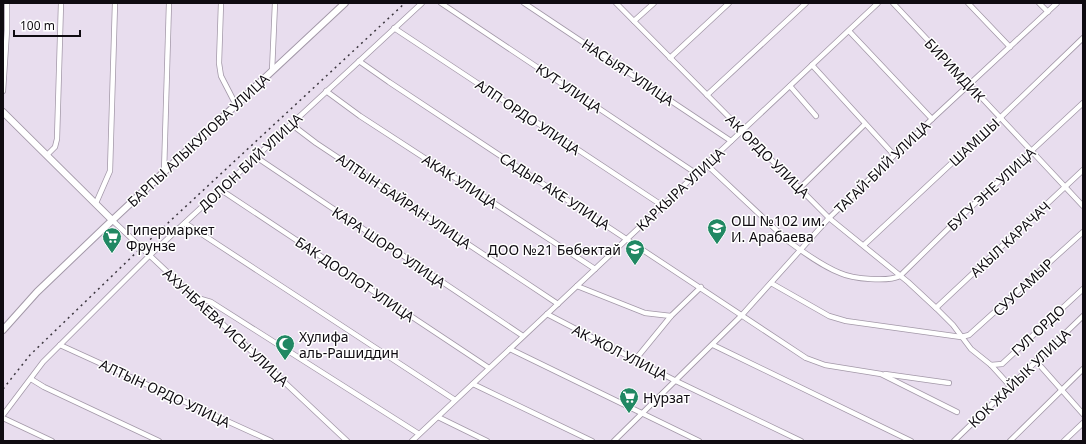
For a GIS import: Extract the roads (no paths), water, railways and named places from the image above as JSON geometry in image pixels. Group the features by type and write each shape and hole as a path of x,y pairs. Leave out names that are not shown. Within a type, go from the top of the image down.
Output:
{"main road":[{"name":"БАРПЫ АЛЫКУЛОВА УЛИЦА","path":"3,330 37,292 112,220 345,3"},
{"name":"АХУНБАЕВА ИСЫ УЛИЦА","path":"3,112 112,220"}],"street":[{"path":"3,91 7,30 7,3"},
{"path":"47,155 55,147 57,138 61,3"},
{"path":"96,203 110,171 115,3"},
{"path":"164,172 169,3"},
{"path":"221,3 221,76 236,104"},
{"path":"272,71 276,3"},
{"name":"ДОЛОН БИЙ УЛИЦА","path":"3,415 43,362 149,256 422,3"},
{"name":"КУТ УЛИЦА","path":"441,3 697,174"},
{"name":"НАСЫЯТ УЛИЦА","path":"524,3 731,142"},
{"name":"АК ОРДО УЛИЦА","path":"616,3 829,218 864,245 936,308 953,325 960,337 971,349 991,365 1010,386"},
{"path":"634,21 654,3"},
{"path":"670,58 729,3"},
{"path":"707,95 806,3"},
{"name":"КАРКЫРА УЛИЦА","path":"412,441 878,3"},
{"name":"БИРИМДИК","path":"893,3 1083,206"},
{"path":"968,3 1010,47"},
{"path":"1039,3 1048,12"},
{"name":"ТАГАЙ-БИЙ УЛИЦА","path":"614,441 676,382 742,315 829,218 932,119 1057,3"},
{"name":"АЛП ОРДО УЛИЦА","path":"394,28 663,206"},
{"path":"849,31 932,119"},
{"name":"ШАМШЫ","path":"864,245 1083,38"},
{"name":"САДЫР АКЕ УЛИЦА","path":"359,61 806,358 825,365 881,374 903,375 949,383"},
{"path":"812,65 894,155"},
{"path":"790,86 816,116"},
{"name":"АКАК УЛИЦА","path":"326,91 360,116 595,269"},
{"name":"БУГУ ЭНЕ УЛИЦА","path":"900,276 958,219 1083,103"},
{"name":"АЛТЫН БАЙРАН УЛИЦА","path":"291,124 316,143 558,304"},
{"path":"800,188 866,124"},
{"name":"КАРА ШОРО УЛИЦА","path":"256,157 523,336"},
{"path":"706,164 788,241 840,274 880,280 893,280 900,276"},
{"name":"АКЫЛ КАРАЧАЧ","path":"936,308 1083,170"},
{"name":"БАК ДООЛОТ УЛИЦА","path":"221,190 489,368"},
{"name":"АХУНБАЕВА ИСЫ УЛИЦА","path":"112,220 347,441"},
{"path":"185,223 455,400"},
{"name":"СУУСАМЫР","path":"960,337 969,335 976,331 1083,232"},
{"path":"771,283 829,316 846,321 960,337"},
{"path":"577,286 645,313 671,316"},
{"path":"635,360 671,316 701,287"},
{"name":"ГУЛ ОРДО","path":"991,365 1002,364 1083,289"},
{"path":"193,297 211,302 419,434"},
{"name":"АК ЖОЛ УЛИЦА","path":"547,314 676,382 801,441"},
{"name":"КОК ЖАЙЫК УЛИЦА","path":"954,441 1083,316"},
{"name":"АЛТЫН ОРДО УЛИЦА","path":"60,345 271,441"},
{"path":"713,345 911,441"},
{"path":"510,349 699,441"},
{"path":"1036,361 1083,414"},
{"path":"1010,441 1083,369"},
{"name":"САДЫР АКЕ УЛИЦА","path":"881,374 957,412"},
{"path":"31,379 44,388 160,441"},
{"path":"473,384 592,441"},
{"path":"438,417 487,441"},
{"path":"3,418 52,441"},
{"path":"1064,441 1083,423"}],"railway":[{"path":"3,389 30,355 141,248 405,3"}],"place":[{"name":"ОШ №102 им. И. Арабаева","path":"717,245"},
{"name":"Гипермаркет Фрунзе","path":"112,254"},
{"name":"ДОО №21 Бөбөктай","path":"635,266"},
{"name":"Хулифа аль-Рашиддин","path":"285,361"},
{"name":"Нурзат","path":"629,414"}]}
